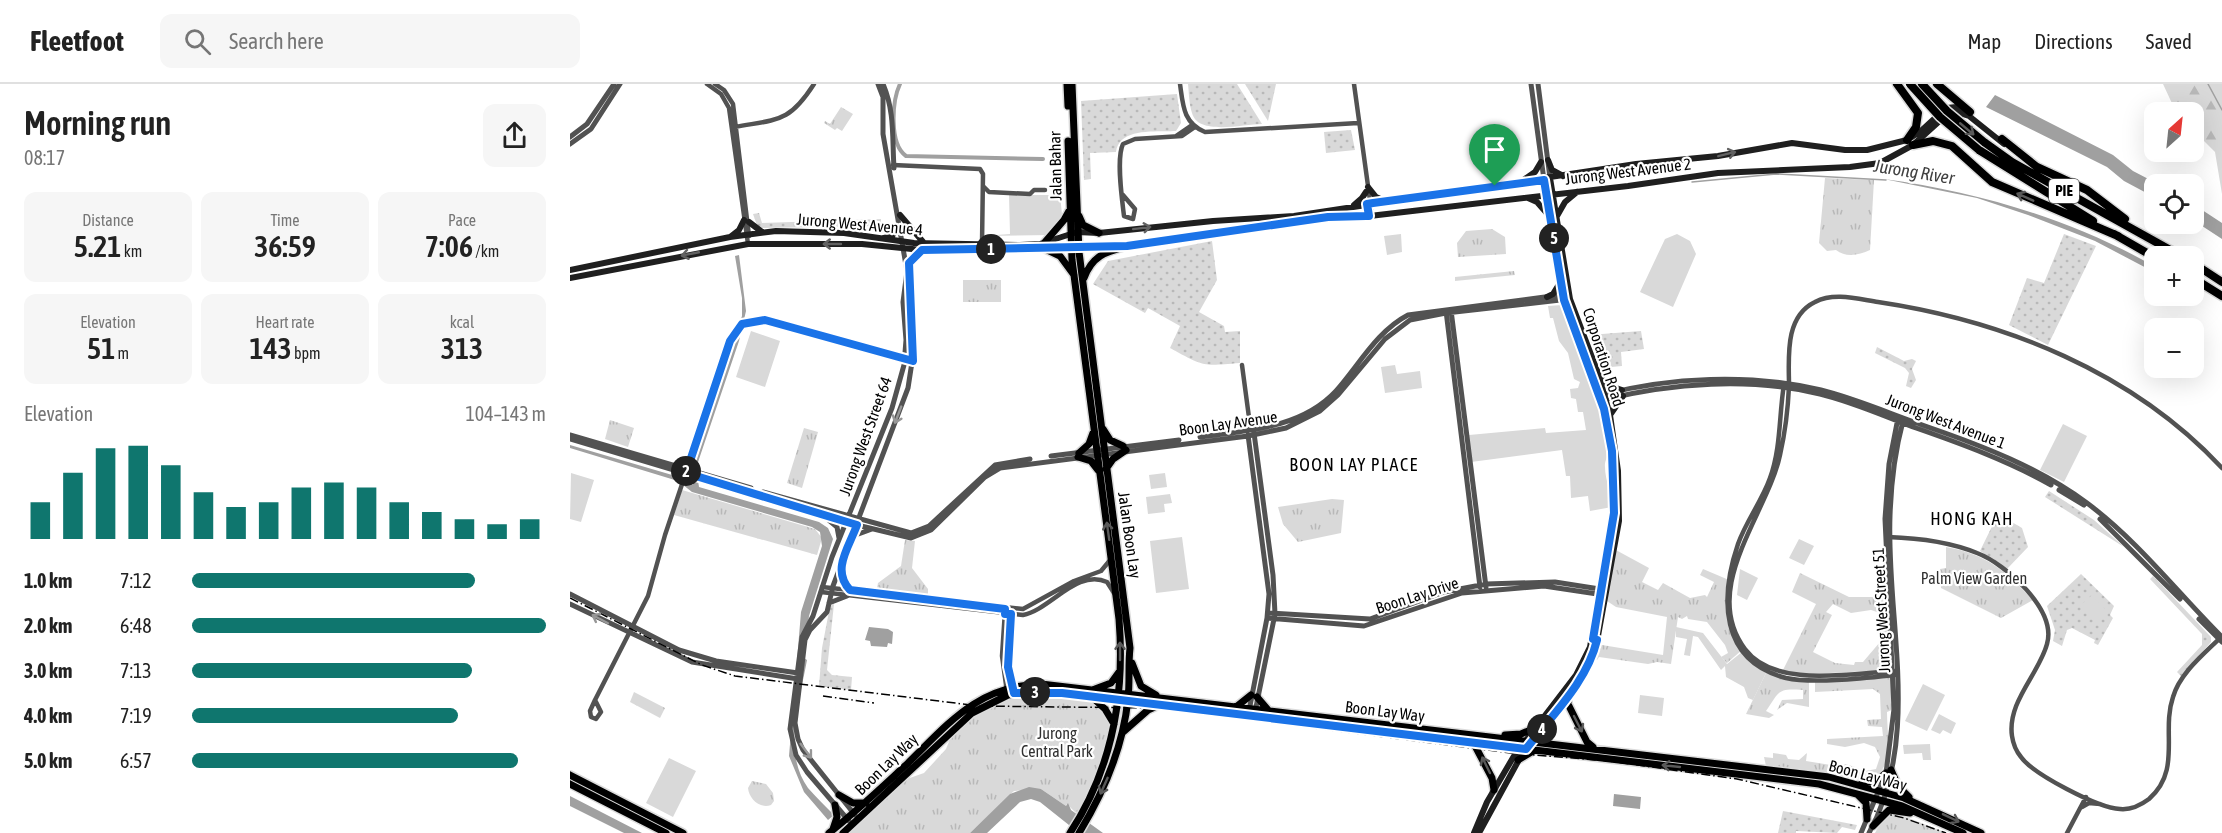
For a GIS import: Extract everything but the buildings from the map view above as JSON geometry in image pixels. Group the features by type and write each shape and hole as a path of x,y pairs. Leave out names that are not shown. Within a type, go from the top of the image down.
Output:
{"highway":[{"path":"1897,84 1918,113 1910,142 1933,141 1952,146 1992,182 2118,236"},
{"name":"PIE","path":"1910,84 1940,117 2118,236 2144,250"},
{"name":"PIE","path":"1922,84 1981,146 2163,246"},
{"path":"1937,84 1970,112"},
{"path":"1937,84 1942,91 1945,113"},
{"path":"2002,139 2050,174 2087,190 2146,237"},
{"path":"2204,270 2222,282"},
{"path":"2204,285 2222,296"}],"main road":[{"name":"Jalan Bahar","path":"1067,84 1069,210 1074,233"},
{"name":"Jalan Bahar","path":"1072,84 1076,201 1074,233"},
{"path":"1945,113 1957,107 1970,112 2002,139"},
{"path":"1945,113 1965,114 2010,150 2017,151"},
{"name":"Jurong West Avenue 2","path":"1075,248 1127,246 1328,217 1371,215 1742,171 1868,165 1890,159 1945,113"},
{"name":"Jurong West Avenue 2","path":"1074,233 1099,233 1213,220 1294,216 1354,205 1565,177 1636,164 1718,156 1792,143 1867,150 1910,142"},
{"path":"1516,184 1531,176 1544,161 1554,172 1565,177"},
{"name":"Corporation Road","path":"1479,833 1525,745 1568,697 1587,665 1595,639 1612,529 1614,490 1610,441 1598,373 1567,297 1547,179"},
{"path":"1354,205 1361,200 1367,189 1385,201"},
{"path":"1519,198 1538,202 1554,218 1565,202 1580,191"},
{"path":"1076,201 1083,225 1099,233"},
{"path":"1069,210 1044,245 1060,256 1075,277"},
{"path":"900,215 925,243"},
{"name":"Corporation Road","path":"1554,218 1561,281 1610,415 1618,463 1619,521 1603,592"},
{"path":"730,237 746,221 762,232"},
{"path":"880,239 892,236 898,227"},
{"name":"Jurong West Avenue 4","path":"570,270 762,232 823,232 880,239 922,250 1044,245 1074,233"},
{"name":"Jalan Boon Lay","path":"1074,233 1075,277 1094,430 1100,452 1126,612 1129,655 1128,698 1123,732 1103,788 1087,820 1074,831"},
{"name":"Jurong West Avenue 4","path":"570,278 749,244 904,245 925,243 1044,245 1075,248"},
{"path":"1083,280 1089,265 1100,254 1127,246"},
{"name":"Jalan Boon Lay","path":"1075,248 1083,280 1101,424 1100,452"},
{"path":"909,263 922,250"},
{"path":"1547,297 1553,294 1561,281"},
{"path":"1598,373 1608,385 1622,393 1610,415"},
{"path":"1094,430 1089,444 1078,455 1091,461 1103,471 1125,448 1110,440 1101,424"},
{"name":"Jalan Boon Lay","path":"1074,831 1104,762 1119,697 1120,633 1103,471"},
{"name":"Corporation Road","path":"1474,833 1494,790 1535,728 1575,675 1595,639"},
{"path":"1123,732 1160,701 1136,679 1129,655"},
{"path":"1114,724 1106,709 1091,693 1111,683 1120,670"},
{"name":"Boon Lay Way","path":"856,816 866,802 967,707 1010,690 1041,684 1119,697 1236,707 1252,713 1269,711 1496,737 1538,751 1763,776 1881,795 1921,804 1981,833"},
{"name":"Boon Lay Way","path":"830,832 856,816 972,713 1010,690"},
{"path":"1236,707 1254,696 1269,711"},
{"path":"1568,697 1568,704 1587,742 1595,748"},
{"name":"Boon Lay Way","path":"1160,701 1473,742 1595,748 1763,768 1856,783 1924,817 1963,833"},
{"path":"1496,737 1521,734 1535,728"},
{"path":"1473,742 1492,778 1494,790"},
{"path":"1518,760 1527,753 1538,751"},
{"path":"1856,783 1876,781 1888,772 1902,792 1921,804"},
{"path":"570,776 683,833"},
{"path":"570,784 666,833"},
{"path":"1854,791 1866,803 1867,819"},
{"path":"839,795 853,803 866,802"},
{"path":"830,832 837,817 835,805"},
{"path":"1871,830 1889,810 1924,817"},
{"name":"Boon Lay Way","path":"843,833 849,821"}],"street":[{"path":"570,137 587,124 614,84"},
{"path":"570,144 591,129 620,84"},
{"path":"707,84 719,91 726,102 735,127"},
{"path":"715,84 732,101 749,244"},
{"path":"735,127 790,115 814,84"},
{"path":"878,84 883,97 883,134 898,227 904,245"},
{"path":"883,84 895,136 893,165 904,245"},
{"path":"1180,84 1183,108 1194,126 1209,133 1358,123"},
{"path":"1354,84 1371,215"},
{"path":"1531,84 1547,179"},
{"path":"1538,84 1544,161"},
{"path":"1123,195 1135,209 1133,219 1124,216 1123,195 1121,153 1124,144 1135,139 1184,136 1194,126"},
{"path":"893,165 977,168 983,173 982,244"},
{"path":"983,189 992,193 1030,194 1034,190 1045,190"},
{"name":"Jurong West Street 64","path":"849,821 807,772 792,744 790,729 805,640 810,630 827,612 841,564 905,397 913,361 909,263 904,245"},
{"name":"Jurong West Street 64","path":"856,816 803,750 798,739 795,723 799,658 802,637 813,616 838,542 896,397 905,360 903,302 907,278 904,245"},
{"name":"Boon Lay Avenue","path":"848,518 902,537 920,536 931,530 985,477 997,469 1125,448 1286,428 1320,411 1338,395 1394,330 1410,320 1448,311 1547,297 1567,297"},
{"name":"Boon Lay Avenue","path":"1448,311 1567,297"},
{"path":"1895,673 1786,678 1752,661 1734,638 1726,611 1731,569 1741,536 1772,471 1779,438 1795,324 1803,312 1815,302 1844,297 1914,307 1972,320 2096,371 2175,424 2222,468"},
{"path":"1448,311 1483,587"},
{"path":"595,700 648,596 686,471 730,341 742,324 765,320 913,361"},
{"path":"1242,365 1271,616 1252,713"},
{"name":"Jurong West Avenue 1","path":"1602,397 1692,385 1786,387 1838,395 1900,420 2001,455 2086,502 2135,545 2221,639"},
{"name":"Jurong West Street 51","path":"1881,795 1888,772 1898,710 1886,488 1900,420"},
{"path":"570,437 835,512 848,518"},
{"path":"686,471 821,514 848,518"},
{"path":"835,512 846,511 854,505"},
{"path":"852,536 874,527 867,516 865,506"},
{"path":"821,514 837,527 838,542"},
{"path":"1888,537 1926,540 1979,553 1998,565 2040,606 2048,629 2048,643 2015,711 2013,739 2019,755 2028,764 2102,805"},
{"path":"1008,611 1032,606 1074,581 1101,571 1111,559"},
{"path":"841,564 840,577 849,593"},
{"path":"821,589 1019,614 1038,610 1065,591 1095,579 1107,582 1116,595"},
{"name":"Boon Lay Drive","path":"1271,616 1297,619 1363,620 1404,610 1454,589 1555,582 1603,592"},
{"path":"829,603 849,593"},
{"path":"570,594 698,656 778,670 798,676"},
{"path":"570,604 692,662 798,676"},
{"path":"1008,611 1010,690"},
{"path":"1008,611 1002,656 1010,690"},
{"path":"1010,624 1019,614"},
{"path":"2079,810 2088,803 2120,809 2133,807 2147,800 2160,787 2170,765 2171,709 2175,691 2192,667 2221,639"},
{"path":"778,670 790,668 799,658"},
{"path":"1861,833 1881,795"},
{"path":"1871,830 1881,795"},
{"path":"2067,833 2086,797"}],"green space":[{"path":"1188,84 1237,84 1262,124 1212,127 1203,124 1196,120 1192,113"},
{"path":"1245,84 1276,84 1268,121"},
{"path":"2163,84 2222,84 2222,194 2215,152 2204,141 2204,102 2171,102"},
{"path":"1177,94 1181,123 1176,131 1140,132 1124,138 1116,152 1090,153 1091,179 1084,180 1081,101"},
{"path":"841,107 853,114 842,131 837,128 835,130 824,123 825,121 830,124"},
{"path":"1351,130 1355,150 1326,153 1324,132"},
{"path":"1825,178 1874,180 1870,250 1848,255 1836,250 1827,251 1819,243"},
{"path":"1009,195 1060,195 1063,224 1051,235 982,236 1010,234"},
{"path":"759,213 762,223 881,219 881,226 758,228 753,214"},
{"path":"1492,229 1505,237 1506,254 1458,257 1457,243 1466,231"},
{"path":"1401,234 1402,252 1387,255 1384,236"},
{"path":"1677,234 1690,241 1696,254 1673,307 1640,292 1665,239"},
{"path":"2064,234 2096,246 2048,345 2009,325 2027,278 2044,283"},
{"path":"1212,241 1217,280 1199,312 1224,326 1225,332 1240,331 1240,363 1204,364 1181,354 1170,348 1180,326 1148,308 1145,313 1093,284 1108,261"},
{"path":"1514,271 1515,275 1455,281 1455,277"},
{"path":"963,280 1001,280 1001,302 963,302"},
{"path":"1548,306 1566,307 1600,399 1605,419 1609,449 1605,472 1612,507 1590,511 1588,496 1571,498 1570,476 1566,476 1562,450 1471,462 1469,435 1545,428 1546,433 1586,430 1583,412 1578,412 1576,399 1571,398 1570,389 1578,388 1580,382 1574,379 1568,353 1559,341 1553,318 1550,318"},
{"path":"751,331 780,341 765,387 736,377"},
{"path":"1641,331 1644,349 1621,352 1622,366 1600,368 1589,335"},
{"path":"1877,347 1904,361 1912,359 1916,361 1912,369 1916,380 1911,388 1906,386 1909,373 1905,368 1875,353"},
{"path":"1395,365 1397,374 1420,371 1422,388 1385,393 1381,367"},
{"path":"610,420 634,428 628,447 605,439"},
{"path":"2063,424 2087,436 2064,482 2040,470"},
{"path":"804,428 818,432 802,488 787,483"},
{"path":"571,473 594,480 581,522 570,519"},
{"path":"1165,473 1167,487 1151,489 1149,475"},
{"path":"682,490 815,529 822,538 817,555 674,515"},
{"path":"2049,491 2094,520 2124,547 2045,497"},
{"path":"1170,494 1172,503 1164,504 1165,512 1148,514 1146,497"},
{"path":"1332,499 1344,500 1341,533 1298,542 1283,524 1278,507"},
{"path":"1998,514 2022,528 2028,547 2007,569 1980,551"},
{"path":"1182,537 1189,589 1156,593 1150,541"},
{"path":"1799,539 1814,546 1804,565 1789,558"},
{"path":"905,540 915,541 912,568 928,589 928,595 877,588 878,583 901,566"},
{"name":"Palm View Garden","path":"1946,547 1973,554 1994,565 2014,580 2033,600 2001,618 1941,588 1940,569 1946,568"},
{"path":"1614,549 1649,568 1642,582 1658,590 1663,583 1690,598 1705,595 1707,597 1714,582 1700,575 1703,569 1729,580 1728,617 1733,634 1742,650 1727,663 1721,657 1728,653 1725,645 1707,622 1688,619 1687,616 1682,619 1678,617 1671,664 1657,662 1648,664 1599,657 1597,660 1594,659 1599,645 1663,655 1667,617 1616,607 1604,599"},
{"path":"1740,569 1758,578 1747,600 1737,595"},
{"path":"1800,573 1849,597 1881,597 1881,583 1888,582 1892,670 1809,674 1782,672 1816,604 1792,592","holes":["1833,604 1851,613 1871,610 1883,614 1880,642 1863,662 1855,662 1854,665 1835,663 1813,652 1832,615 1826,612"]},
{"path":"2081,574 2114,606 2110,615 2113,618 2098,645 2094,643 2095,640 2072,628 2067,630 2062,646 2053,641 2055,630 2047,606"},
{"path":"2153,576 2211,637 2211,642 2181,676 2177,672 2202,645 2202,634 2150,579"},
{"path":"2092,595 2108,612 2099,621 2082,604"},
{"path":"834,604 827,670 832,675 852,677 851,690 819,686 822,648 830,606"},
{"path":"1676,627 1703,633 1727,664 1742,652 1767,671 1753,700 1748,698 1744,687 1726,677 1725,666 1721,670 1698,637 1693,636 1690,656 1684,655 1687,639 1676,637"},
{"path":"1767,671 1787,678 1809,680 1809,707 1787,703 1777,710 1782,700 1803,699 1803,690 1784,690 1766,711 1774,715 1769,718 1746,714"},
{"path":"1894,675 1894,709 1887,712 1888,752 1882,769 1876,776 1867,781 1766,766 1764,757 1773,758 1773,753 1786,755 1788,759 1799,760 1807,753 1806,761 1843,767 1845,764 1858,768 1860,772 1876,769 1880,757 1875,747 1864,743 1845,747 1827,744 1827,739 1883,736 1882,727 1868,726 1867,720 1881,719 1880,694 1873,689 1815,692 1815,680"},
{"path":"1923,684 1945,695 1927,731 1905,721"},
{"path":"634,692 665,708 660,718 630,702"},
{"name":"Jurong Central Park","path":"1024,692 1090,697 1105,709 1112,728 1096,777 1087,792 1082,809 1076,813 1067,804 1066,806 1041,789 1014,791 970,833 846,833 904,780 924,773 946,749 954,729 983,706"},
{"path":"1640,695 1664,698 1662,716 1638,713"},
{"path":"1939,714 1956,723 1951,734 1943,730 1940,734 1931,730"},
{"path":"1930,744 1931,760 1923,760 1922,753 1904,754 1903,745"},
{"path":"669,758 696,771 673,817 646,803"},
{"path":"752,781 766,784 773,793 774,801 771,805 763,806 753,799 748,788"},
{"path":"1783,811 1857,825 1855,830 1842,827 1837,833 1796,831 1796,833 1778,833"},
{"path":"1895,813 1947,833 1875,833 1885,817"}],"shaded area":[{"path":"1995,95 2113,155 2144,177 2144,192 2124,181 2107,167 1986,107"},
{"name":"Jurong River","path":"1884,179 1954,191 2057,221 2122,249 2144,261 2144,267 2095,241 1977,198"},
{"path":"2204,211 2222,223 2222,239 2204,227"},
{"path":"739,255 746,311 739,341 696,468 699,487 819,522 828,528 833,539 809,616 804,658 807,660 797,709 794,742 800,774 808,788 834,815 828,820 804,792 789,756 801,612 822,546 820,532 812,527 692,492 678,481 570,448 570,445 679,477 693,485 691,466 742,316 742,298 735,256"},
{"path":"869,627 888,629 893,632 892,644 888,643 887,647 871,646 870,641 865,640"},
{"path":"1029,787 1041,789 1066,806 1068,803 1071,810 1103,833 1079,833 1040,802 1031,799 1020,802 987,833 970,833 1010,794"},
{"path":"1614,794 1641,797 1640,809 1613,806"},
{"path":"570,796 642,833 624,833 570,806"}],"waterway":[{"path":"900,84 895,101 894,122 897,142 906,156 1043,159"},
{"path":"2208,84 2222,110"},
{"name":"Jurong River","path":"1692,182 1776,174 1886,180"}],"railway":[{"path":"570,598 702,665 735,676 979,706 1148,708 1511,753 1609,761 1737,779 1904,818 1946,833"},
{"path":"823,696 874,703"}],"district":[{"name":"BOON LAY PLACE","path":"1354,465"},
{"name":"HONG KAH","path":"1972,519"}],"route":[{"path":"1544,180 1564,300 1604,409 1612,451 1614,513 1593,639 1597,640 1584,672 1568,697 1526,749 1062,693 1014,693 1008,667 1011,614 1005,614 1005,609 850,590 840,577 841,564 857,525 686,473 730,341 742,324 765,320 913,361 914,339 909,263 922,250 1127,246 1328,217 1369,216 1367,204 1495,186 1544,180"}]}
